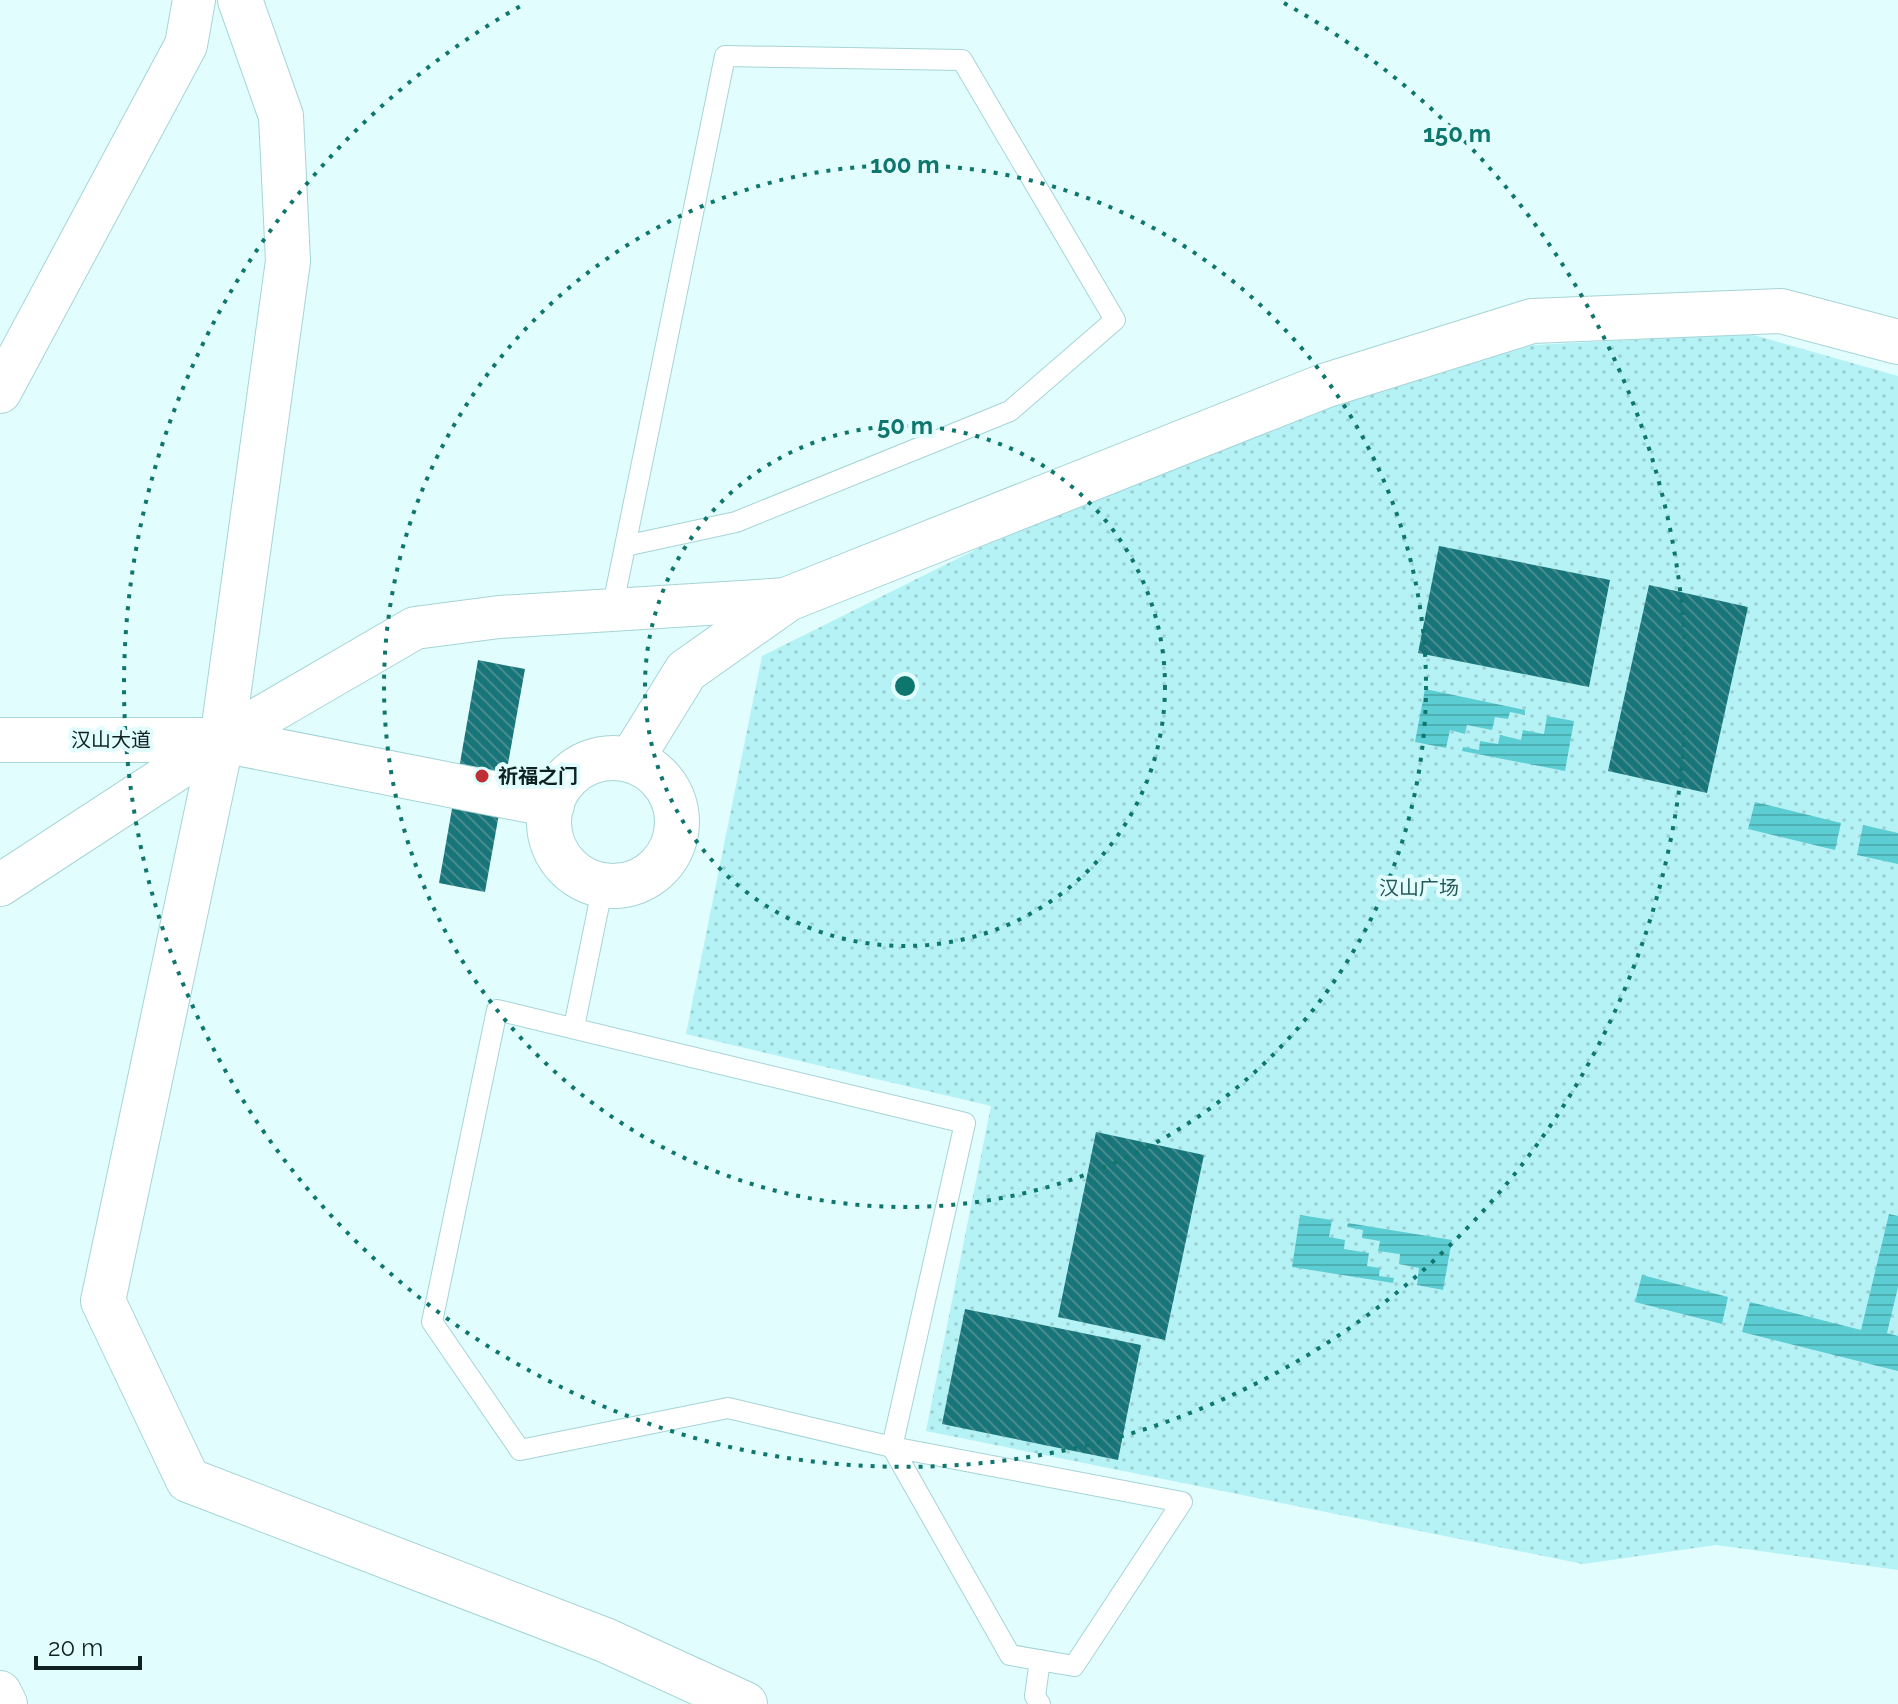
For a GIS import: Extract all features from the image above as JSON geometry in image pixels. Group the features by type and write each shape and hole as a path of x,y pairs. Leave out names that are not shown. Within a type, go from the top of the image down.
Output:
{"street":[{"path":"0,392 186,45 194,0"},
{"path":"240,0 281,116 288,261 222,740 103,1301 188,1480 605,1640 745,1704"},
{"path":"631,760 686,671 788,599 1324,386 1532,321 1781,311 1898,342"},
{"path":"0,885 222,740 415,628 499,617 788,599"},
{"name":"汉山大道","path":"0,740 222,740 552,805"},
{"path":"601,758 631,760 643,764 659,777 671,794 677,815 676,836 668,856 654,872 635,882 615,886 593,883 574,873 560,858 551,838 549,817 552,805 565,779 581,765 601,758"},
{"path":"0,1692 6,1704"}],"lane":[{"path":"612,610 625,546 725,56 962,60 1115,320 1010,411 736,522 625,546"},
{"path":"574,1027 603,885"},
{"path":"574,1027 497,1010 432,1322 520,1450 728,1408 892,1447 1182,1502 1074,1666 1010,1655 892,1447 965,1123 574,1027"},
{"path":"1040,1660 1035,1696 1040,1704"}],"green space":[{"name":"汉山广场","path":"1750,334 1898,376 1898,1570 1716,1545 1583,1564 926,1431 991,1106 686,1034 762,656 997,539 1376,388 1533,345"}],"shaded area":[{"path":"1425,689 1525,710 1525,715 1510,712 1508,719 1495,717 1492,730 1467,725 1465,734 1450,730 1446,748 1415,742"},
{"path":"1547,716 1574,721 1565,771 1462,751 1463,747 1479,750 1480,741 1498,744 1500,735 1521,740 1523,730 1544,734"},
{"path":"1755,802 1841,823 1835,850 1748,829"},
{"path":"1863,825 1898,833 1898,864 1857,855"},
{"path":"1889,1214 1898,1216 1898,1287 1887,1333 1898,1336 1898,1371 1742,1332 1750,1302 1861,1330"},
{"path":"1300,1215 1332,1220 1329,1237 1345,1240 1344,1249 1369,1253 1367,1266 1380,1268 1379,1276 1394,1278 1393,1283 1292,1267"},
{"path":"1348,1223 1452,1240 1443,1290 1417,1285 1419,1268 1399,1264 1400,1254 1378,1251 1380,1241 1362,1238 1363,1230 1347,1227"},
{"path":"1642,1275 1728,1297 1722,1324 1635,1302"}],"building":[{"path":"1439,546 1610,580 1589,687 1418,653"},
{"path":"1649,585 1748,607 1707,793 1608,771"},
{"name":"祈福之门","path":"478,660 525,669 485,892 439,883"},
{"path":"1096,1132 1204,1155 1165,1340 1058,1317"},
{"path":"965,1309 1141,1345 1118,1460 942,1424"}],"place":[{"name":"祈福之门","path":"482,776"}]}
